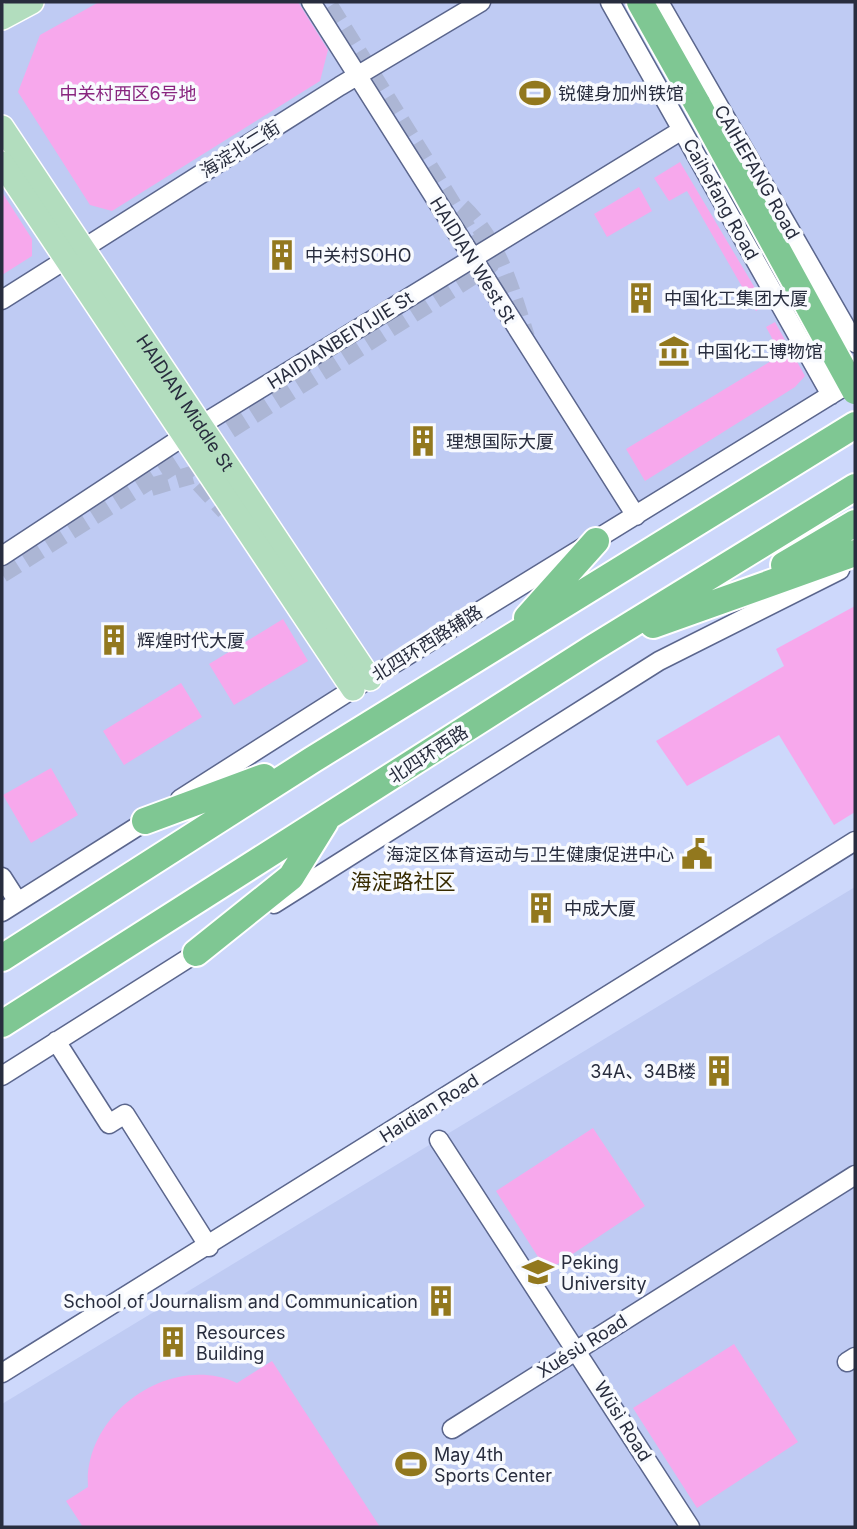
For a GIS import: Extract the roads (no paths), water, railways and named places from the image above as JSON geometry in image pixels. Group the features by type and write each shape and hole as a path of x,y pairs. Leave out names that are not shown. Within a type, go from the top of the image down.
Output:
{"highway":[{"path":"640,2 698,105 843,393"},
{"path":"2,958 312,760 855,425"},
{"name":"北四环西路","path":"2,1024 593,648 855,487"},
{"path":"741,592 855,523"},
{"path":"508,641 596,541"},
{"path":"593,648 741,592 855,553"},
{"path":"145,821 312,760"},
{"path":"196,953 292,877 326,820"}],"main road":[{"path":"2,18 32,2"},
{"name":"HAIDIAN Middle St","path":"2,127 74,253 361,684"},
{"name":"HAIDIAN Middle St","path":"2,163 74,253"}],"street":[{"name":"HAIDIAN West St","path":"311,2 636,516"},
{"name":"海淀北二街","path":"2,300 356,76 481,2"},
{"name":"Caihefang Road","path":"610,2 820,375 843,393"},
{"name":"CAIHEFANG Road","path":"659,2 855,343"},
{"name":"HAIDIANBEIYIJIE St","path":"2,556 192,431 682,130"},
{"path":"820,375 832,378 855,364"},
{"name":"北四环西路辅路","path":"2,912 361,684 843,393 855,380"},
{"path":"2,1076 659,661 855,562"},
{"name":"Haidian Road","path":"2,1373 209,1247 855,841"},
{"path":"2,877 18,902"},
{"path":"56,1041 109,1124 125,1114 209,1247"},
{"name":"Wūsì Road","path":"439,1140 577,1348 690,1527"},
{"name":"Xuésù Road","path":"452,1429 855,1175"}],"tunnel":[{"path":"2,574 490,265 327,2"},
{"path":"462,207 486,235 495,251 526,337"},
{"path":"151,487 192,475 225,511"}],"place":[{"name":"锐健身加州铁馆","path":"535,93"},
{"name":"中关村SOHO","path":"282,255"},
{"name":"中国化工集团大厦","path":"641,298"},
{"name":"中国化工博物馆","path":"674,351"},
{"name":"理想国际大厦","path":"423,441"},
{"name":"辉煌时代大厦","path":"114,640"},
{"name":"海淀区体育运动与卫生健康促进中心","path":"697,854"},
{"name":"中成大厦","path":"541,908"},
{"name":"34A、34B楼","path":"719,1071"},
{"name":"Peking University","path":"538,1272"},
{"name":"School of Journalism and Communication","path":"441,1301"},
{"name":"Resources Building","path":"173,1342"},
{"name":"May 4th Sports Center","path":"411,1464"}],"district":[{"name":"海淀路社区","path":"403,881"}],"park label":[{"name":"中关村西区6号地","path":"128,93"}]}
